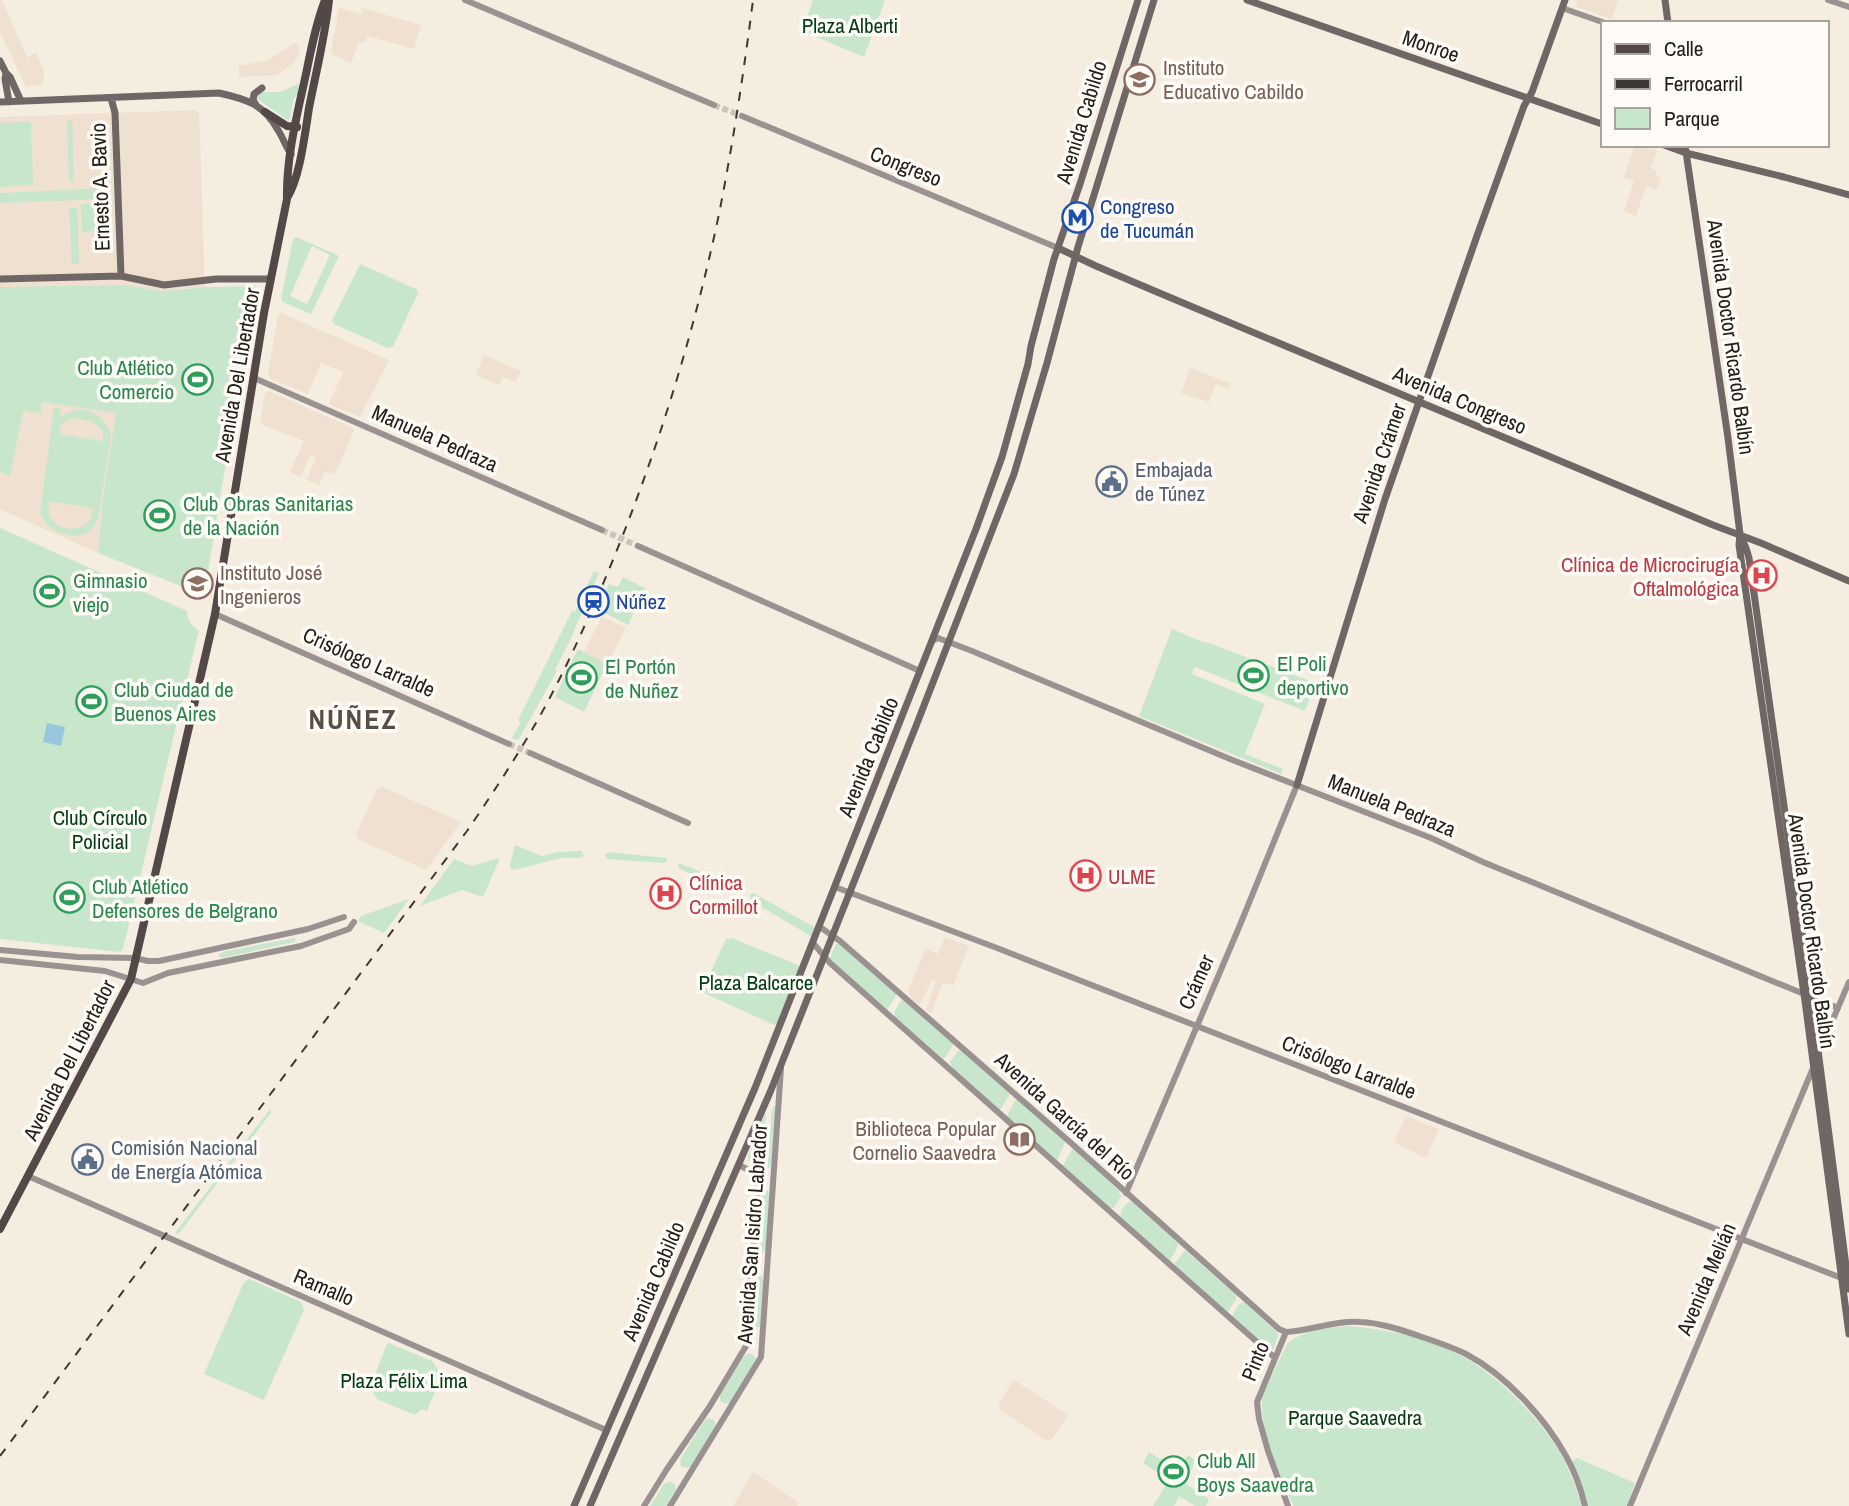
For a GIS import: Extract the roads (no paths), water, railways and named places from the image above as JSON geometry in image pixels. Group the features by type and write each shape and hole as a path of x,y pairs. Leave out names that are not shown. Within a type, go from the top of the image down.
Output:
{"main road":[{"name":"Avenida Del Libertador","path":"287,199 293,189 319,65 327,0"},
{"name":"Avenida Del Libertador","path":"0,1229 131,979 215,614 270,279 287,199 294,127 318,18 327,0"},
{"name":"Avenida Cabildo","path":"574,1506 755,1088 1002,457 1061,250 1138,0"},
{"name":"Avenida Cabildo","path":"590,1506 781,1066 1018,464 1048,363 1075,257 1154,0"},
{"name":"Monroe","path":"1247,0 1601,124"},
{"path":"1665,0 1668,21"},
{"name":"Avenida Crámer","path":"1297,785 1363,569 1419,402 1495,185 1564,4"},
{"path":"0,61 21,101"},
{"path":"306,74 319,65"},
{"path":"6,74 9,102"},
{"path":"256,105 254,94 262,88"},
{"path":"0,102 219,93 244,99 285,125 294,127 306,124"},
{"name":"Ernesto A. Bavio","path":"111,97 115,113 121,276"},
{"path":"265,111 291,154"},
{"path":"1686,149 1849,195"},
{"name":"Avenida Doctor Ricardo Balbín","path":"1686,149 1740,534 1746,548 1807,995 1814,1065 1845,1279 1849,1289"},
{"name":"Avenida Congreso","path":"1061,250 1849,582"},
{"path":"0,279 121,276 164,285 216,279 270,279"},
{"name":"Avenida Doctor Ricardo Balbín","path":"1740,534 1738,545 1807,995 1819,1053 1849,1334"},
{"path":"1746,548 1754,540"}],"street":[{"path":"465,0 714,105"},
{"path":"1828,0 1849,7"},
{"path":"1564,4 1601,21"},
{"name":"Congreso","path":"742,116 1061,250"},
{"name":"Manuela Pedraza","path":"254,378 602,530"},
{"path":"638,546 920,671"},
{"name":"Crisólogo Larralde","path":"215,614 509,744"},
{"name":"Manuela Pedraza","path":"932,641 938,638 948,642 1431,838 1483,862 1838,1008"},
{"path":"530,753 688,823"},
{"name":"Crámer","path":"1126,1194 1297,785"},
{"name":"Crisólogo Larralde","path":"835,887 1845,1279"},
{"path":"0,950 159,961 309,929 344,917"},
{"path":"0,960 105,971 143,983 157,976 301,946 349,929 354,922"},
{"name":"Avenida García del Río","path":"820,927 833,935 1279,1329 1286,1332"},
{"name":"Avenida García del Río","path":"814,943 825,957 1275,1358"},
{"path":"105,971 102,964 107,959"},
{"path":"157,976 163,969 159,961"},
{"name":"Avenida Melián","path":"1630,1506 1849,982"},
{"name":"Avenida San Isidro Labrador","path":"670,1506 761,1357 781,1066"},
{"name":"Avenida San Isidro Labrador","path":"645,1506 746,1346 758,1181 756,1174 738,1165"},
{"name":"Ramallo","path":"28,1176 606,1430"},
{"path":"1286,1332 1360,1322 1404,1330 1468,1355 1512,1387 1545,1426 1566,1454 1585,1506"},
{"name":"Pinto","path":"1286,1332 1257,1402 1263,1435 1287,1505"}],"water":[{"path":"47,723 65,727 61,746 43,742"}],"tunnel":[{"path":"714,105 742,116"},
{"path":"602,530 638,546"},
{"path":"509,744 530,753"}],"railway":[{"path":"0,1456 467,831 518,753 553,691 587,620 637,499 683,358 719,214 753,0"}],"place":[{"name":"Instituto Educativo Cabildo","path":"1140,79"},
{"name":"Congreso de Tucumán","path":"1077,218"},
{"name":"Club Atlético Comercio","path":"197,379"},
{"name":"Embajada de Túnez","path":"1112,481"},
{"name":"Club Obras Sanitarias de la Nación","path":"160,515"},
{"name":"Clínica de Microcirugía Oftalmológica","path":"1762,576"},
{"name":"Instituto José Ingenieros","path":"197,584"},
{"name":"Gimnasio viejo","path":"50,592"},
{"name":"Núñez","path":"593,601"},
{"name":"El Poli deportivo","path":"1254,675"},
{"name":"El Portón de Nuñez","path":"582,678"},
{"name":"Club Ciudad de Buenos Aires","path":"91,701"},
{"name":"ULME","path":"1085,876"},
{"name":"Clínica Cormillot","path":"666,894"},
{"name":"Club Atlético Defensores de Belgrano","path":"69,898"},
{"name":"Biblioteca Popular Cornelio Saavedra","path":"1019,1140"},
{"name":"Comisión Nacional de Energía Atómica","path":"88,1159"},
{"name":"Club All Boys Saavedra","path":"1174,1472"}],"district":[{"name":"NÚÑEZ","path":"353,719"}],"park label":[{"name":"Plaza Alberti","path":"850,25"},
{"name":"Club Círculo Policial","path":"100,829"},
{"name":"Plaza Balcarce","path":"756,982"},
{"name":"Plaza Félix Lima","path":"404,1380"},
{"name":"Parque Saavedra","path":"1355,1417"}]}
